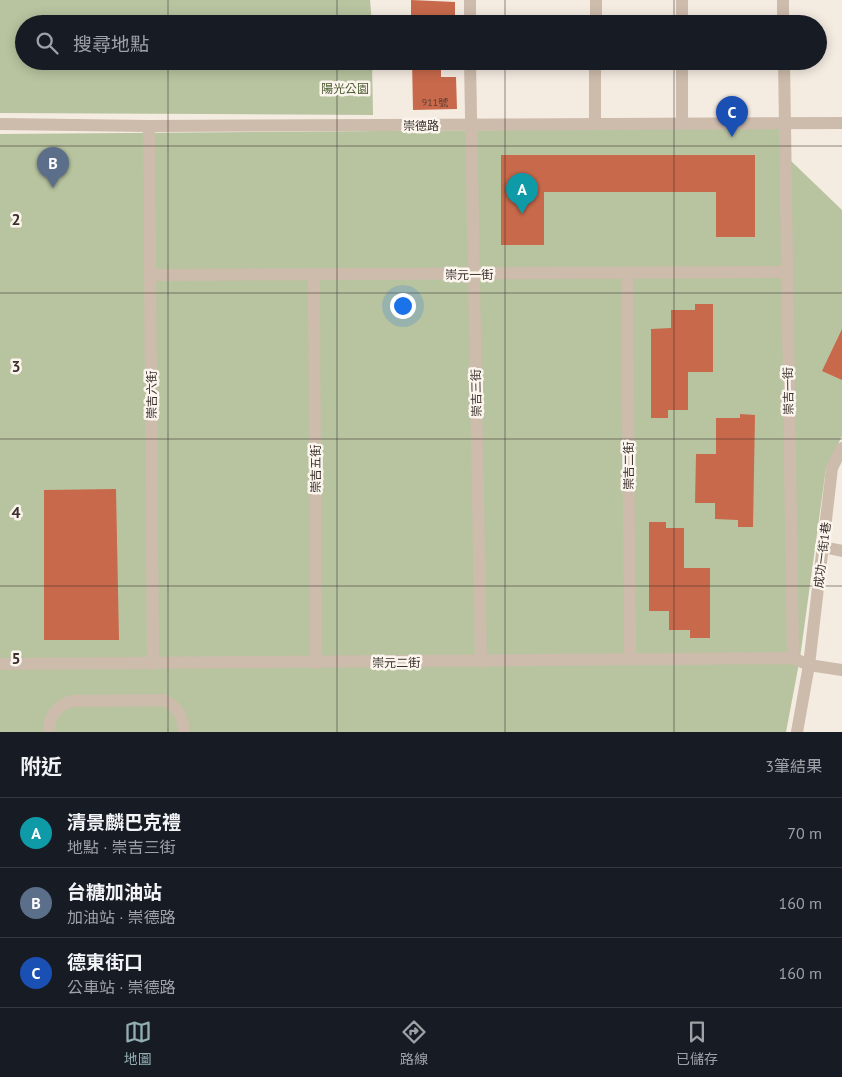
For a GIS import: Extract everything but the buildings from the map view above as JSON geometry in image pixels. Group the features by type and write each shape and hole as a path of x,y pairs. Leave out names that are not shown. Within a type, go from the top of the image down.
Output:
{"street":[{"path":"470,0 470,15"},
{"path":"596,0 596,15"},
{"path":"682,0 682,15"},
{"path":"783,0 783,15"},
{"name":"崇吉三街","path":"470,70 481,662"},
{"path":"595,70 595,124"},
{"path":"682,70 682,124"},
{"name":"崇吉一街","path":"784,70 793,658"},
{"name":"崇德路","path":"0,124 149,126 842,123"},
{"name":"崇吉六街","path":"149,126 153,664"},
{"name":"崇元一街","path":"150,275 787,272"},
{"name":"崇吉二街","path":"627,273 630,658"},
{"name":"崇吉五街","path":"314,275 316,663"},
{"name":"成功一街1巷","path":"797,732 809,665 822,547 842,448"},
{"path":"822,547 842,551"},
{"name":"崇元二街","path":"0,664 481,662 630,658 793,658"},
{"path":"793,658 809,665 842,670"},
{"path":"49,732 49,722 54,712 59,707 72,701 164,700 176,708 180,714 183,720 184,732"}],"green space":[{"name":"陽光公園","path":"0,0 370,0 371,15 15,15 15,70 372,70 373,115 0,113"},
{"path":"781,128 790,160 842,210 842,436 826,468 800,658 786,732 0,732 0,134"}],"place":[{"name":"德東街口","path":"732,137"},
{"name":"台糖加油站","path":"53,188"},
{"name":"清景麟巴克禮","path":"522,214"}]}
